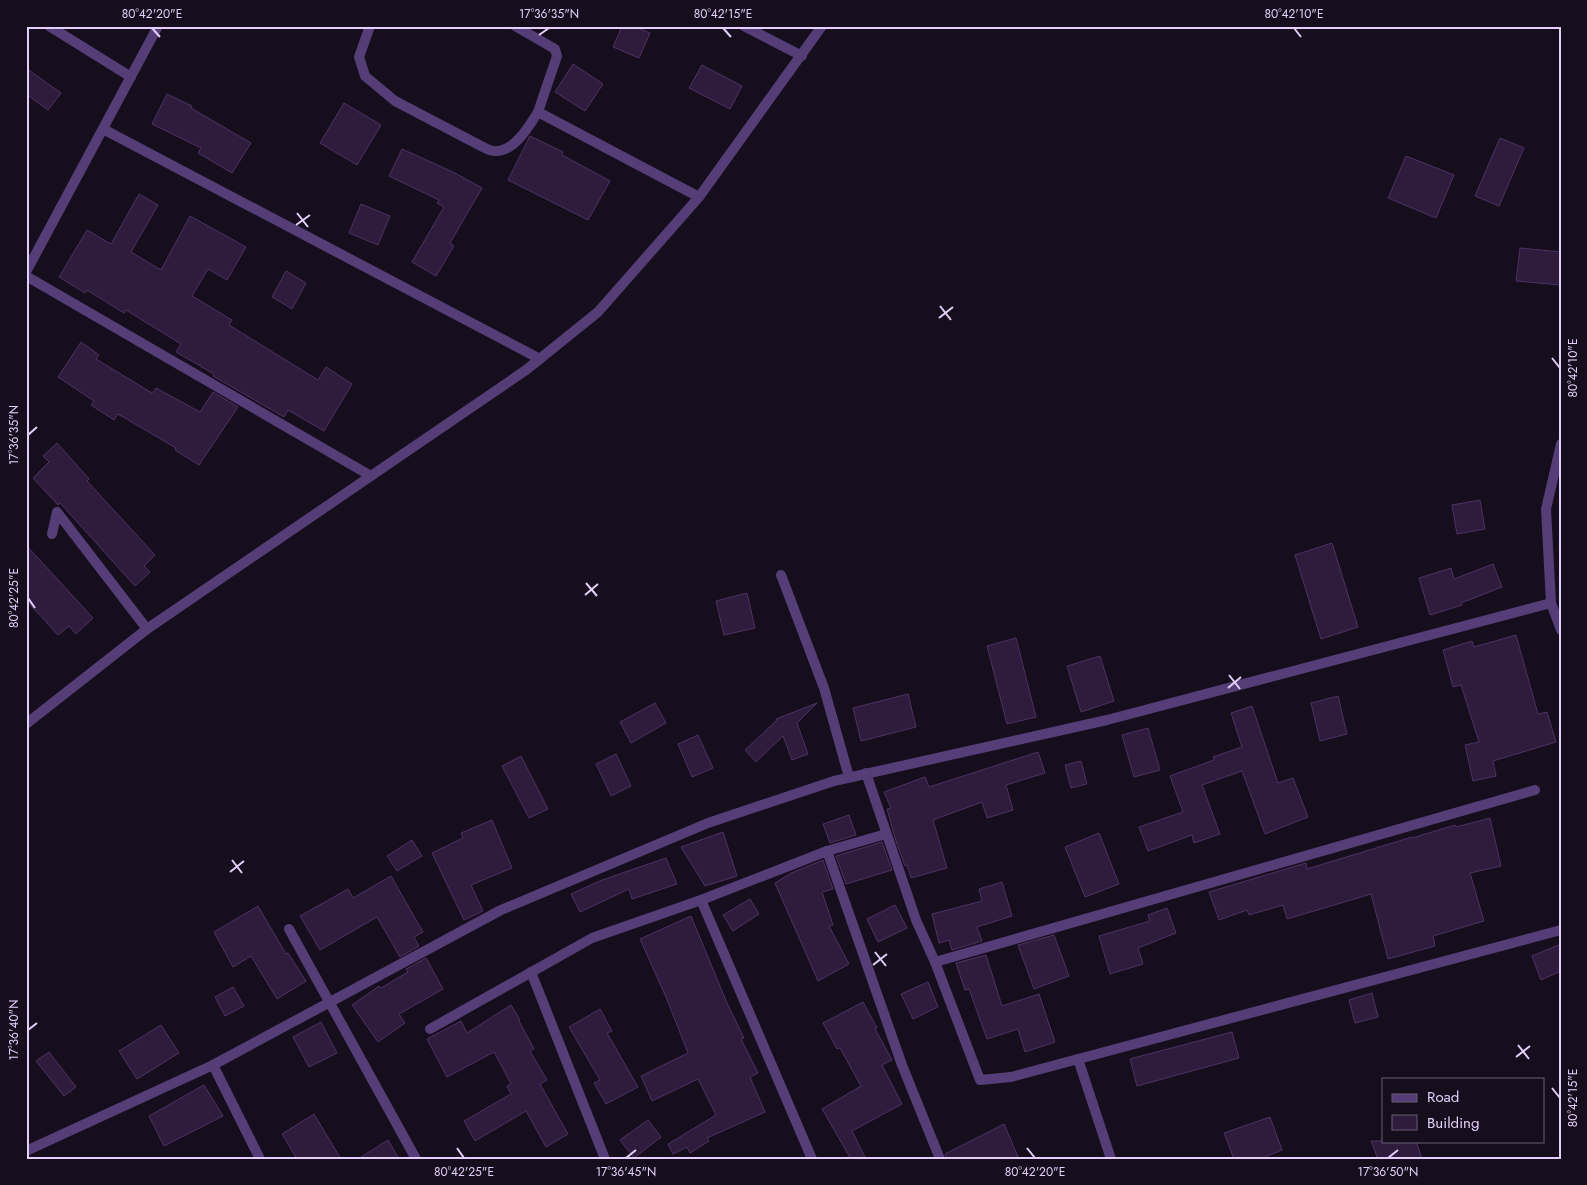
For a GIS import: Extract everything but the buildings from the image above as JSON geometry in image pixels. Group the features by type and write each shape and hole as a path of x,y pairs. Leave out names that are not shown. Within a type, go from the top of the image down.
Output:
{"street":[{"path":"49,26 131,78"},
{"path":"158,26 26,274 371,476"},
{"path":"370,26 359,57 365,76 395,101 496,152 511,146 522,136 538,112 557,56 555,49 515,26"},
{"path":"744,26 802,56"},
{"path":"26,724 147,629 526,370 598,312 699,197 822,26"},
{"path":"538,112 699,197"},
{"path":"103,129 540,359"},
{"path":"1561,444 1546,509 1551,603 1561,630"},
{"path":"52,534 57,512 147,629"},
{"path":"781,575 824,688 849,777"},
{"path":"26,1151 212,1065 501,910 708,823 849,777 1107,720 1551,603"},
{"path":"866,773 916,920 936,962 980,1080 1010,1077 1561,930"},
{"path":"936,962 1535,790"},
{"path":"430,1029 592,938 702,900 827,852 886,834"},
{"path":"827,852 902,1065 940,1159"},
{"path":"702,900 812,1159"},
{"path":"288,930 416,1159"},
{"path":"531,972 605,1159"},
{"path":"1078,1059 1110,1159"},
{"path":"212,1065 260,1159"}]}
